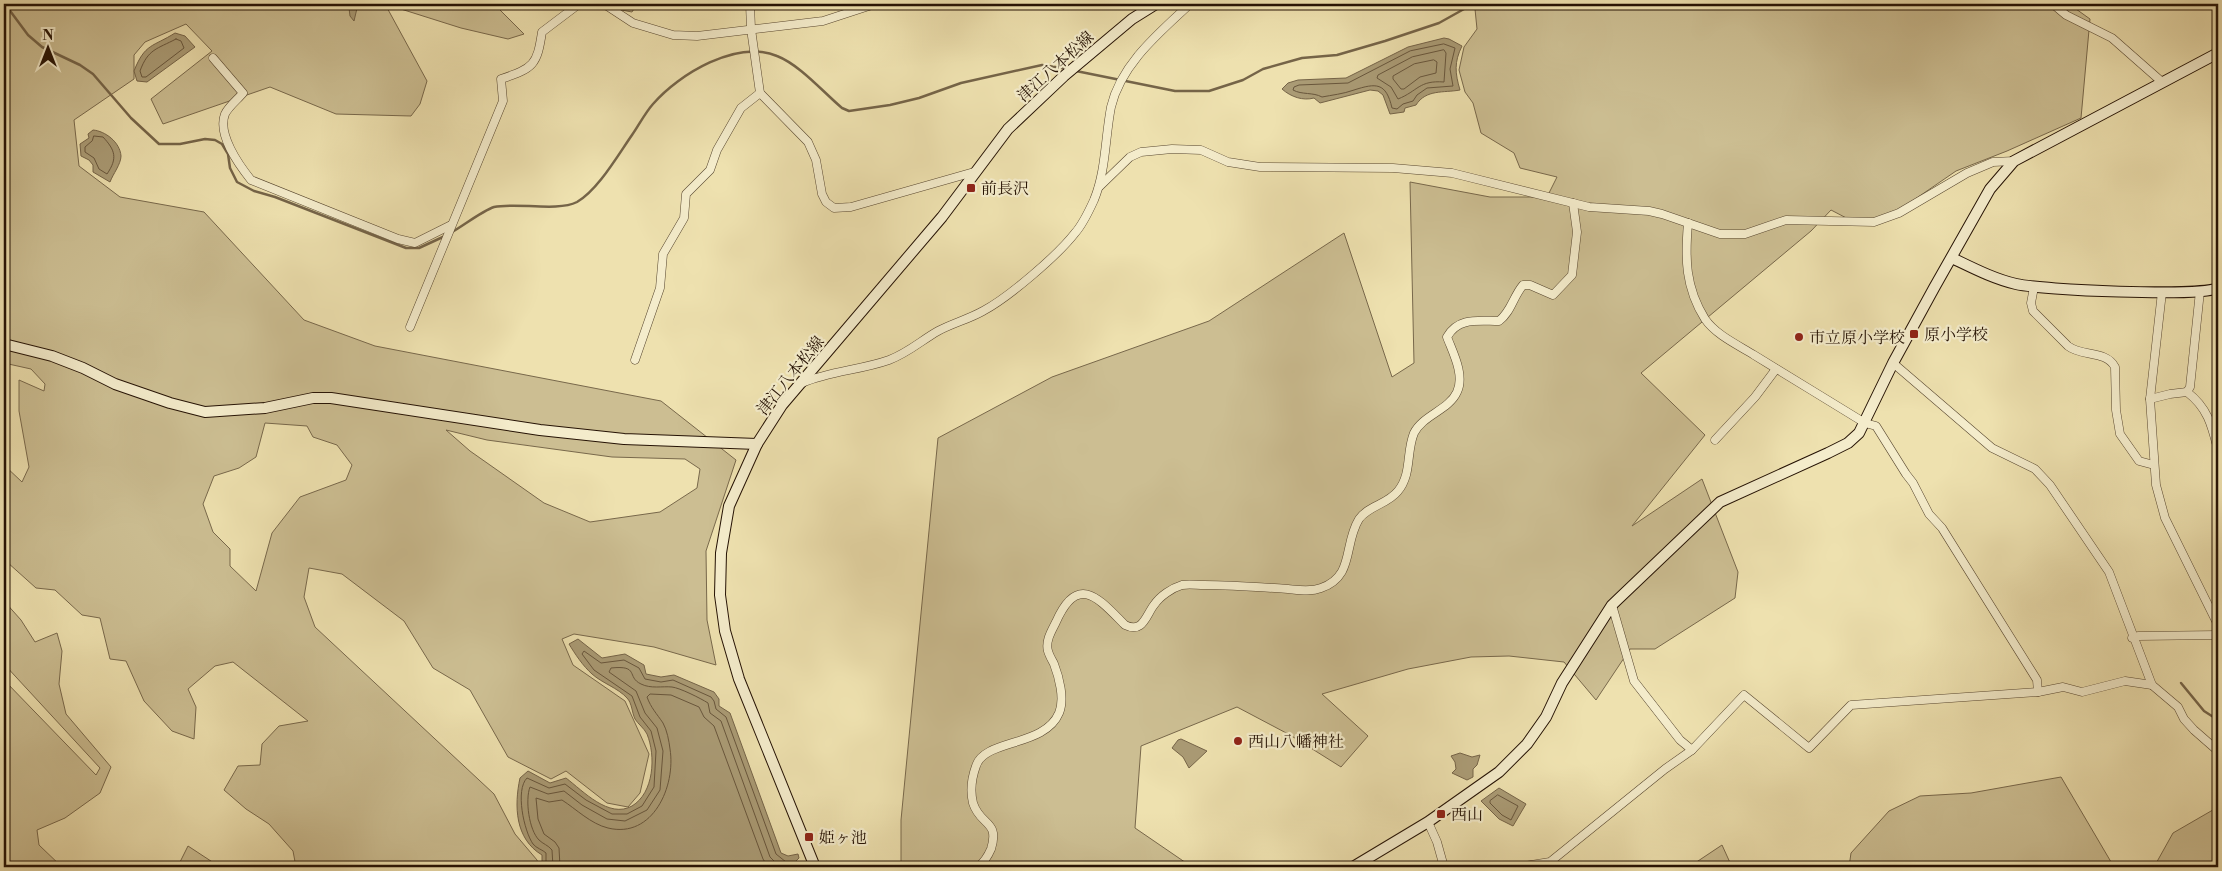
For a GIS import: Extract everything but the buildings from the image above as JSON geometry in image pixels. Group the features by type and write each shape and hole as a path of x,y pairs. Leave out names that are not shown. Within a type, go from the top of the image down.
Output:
{"street":[{"path":"410,327 503,101 502,79 524,71 538,56 542,32 579,4"},
{"path":"604,4 633,23 673,35 697,36 823,21 875,4"},
{"path":"750,4 751,29 760,93 808,142 816,160 822,194 826,202 834,208 851,207 974,172"},
{"name":"津江八本松線","path":"814,867 739,680 724,622 720,595 721,553 729,506 756,444 782,405 942,217 974,172 1008,130 1064,76 1132,19 1156,4"},
{"path":"801,384 815,377 890,359 912,349 953,323 983,312 1046,262 1075,234 1094,201 1099,187 1112,106 1118,88 1132,62 1158,33 1190,4"},
{"path":"2053,4 2066,15 2112,38 2162,82"},
{"path":"1353,867 1428,822 1500,772 1527,744 1546,717 1562,683 1612,606 1720,502 1848,443 1859,433 1866,423 1893,363 1990,189 2014,161 2218,53"},
{"path":"213,58 243,93 225,114 224,136 238,164 251,180 398,238 415,242 451,225"},
{"path":"635,360 660,288 663,254 684,218 686,194 710,170 717,150 740,108 760,93"},
{"path":"1099,187 1130,157 1141,152 1172,149 1201,150 1228,162 1260,167 1393,168 1442,172 1589,208 1649,211 1720,234 1745,234 1786,220 1874,222 1899,213 1993,162 2014,161"},
{"path":"978,867 989,854 994,834 990,826 978,814 974,804 972,784 976,763 988,752 1044,731 1055,722 1061,710 1060,681 1047,650 1047,643 1063,606 1071,598 1080,594 1091,595 1101,600 1125,625 1139,627 1146,621 1155,604 1165,594 1183,585 1252,586 1311,591 1332,583 1342,575 1351,535 1360,518 1371,508 1392,498 1400,489 1408,473 1414,434 1418,427 1446,406 1457,392 1459,384 1457,363 1447,337 1452,329 1462,322 1499,321 1509,312 1517,292 1523,285 1530,285 1553,295 1572,275 1577,232 1573,204"},
{"path":"1688,223 1685,260 1687,274 1705,319 1732,342 1776,370 1866,423 1876,426 1906,474 1914,483 1929,514 1942,528 2037,680 2038,692"},
{"path":"1952,258 1998,279 2034,287 2162,292 2218,288"},
{"path":"2034,287 2031,303 2033,311 2068,346 2074,351 2112,361 2115,367 2116,410 2120,434 2139,461 2154,465"},
{"path":"2187,392 2190,387 2200,290"},
{"path":"2162,292 2150,399 2154,465 2159,502 2165,518 2218,625"},
{"path":"4,344 52,356 83,368 115,384 170,403 204,412 265,408 313,398 331,398 549,431 624,439 756,444"},
{"path":"1893,363 1992,448 2035,469 2050,485 2109,572 2132,638 2152,685 2178,707 2189,724 2218,751"},
{"path":"1715,440 1755,397 1776,370"},
{"path":"2150,399 2187,392 2194,397 2211,420 2218,450"},
{"path":"1612,606 1634,681 1680,740 1692,750"},
{"path":"2132,638 2138,636 2218,635"},
{"path":"1517,867 1550,862 1665,769 1692,750 1744,696 1809,748 1851,705 2038,692 2063,687 2082,692 2125,681 2152,685"},
{"path":"1428,822 1437,842 1444,867"}],"shaded area":[{"path":"4,4 385,4 427,81 420,104 411,116 336,114 270,87 163,124 151,99 212,51 186,24 145,42 134,55 134,79 74,120 79,166 120,197 204,212 304,320 375,346 661,401 736,460 706,551 707,620 716,665 654,647 574,634 562,639 573,665 625,701 649,754 640,793 628,807 607,803 566,771 551,779 508,757 470,690 433,668 404,621 342,574 309,568 304,597 315,627 494,794 515,834 537,860 539,867 296,867 293,851 269,824 246,809 224,790 238,766 260,765 262,744 279,726 308,721 233,662 215,666 188,689 196,707 194,739 172,731 144,701 126,661 110,659 100,618 82,615 55,590 36,588 7,562 4,562 4,465 22,482 29,467 19,411 19,380 44,391 45,384 31,369 4,363","holes":["265,423 307,426 313,437 337,445 352,465 346,480 300,497 272,533 256,591 230,566 230,549 213,532 203,504 214,476 239,468 256,457","446,430 487,440 612,457 685,459 700,469 697,488 660,512 590,522 544,503 470,451"]},
{"path":"385,4 494,4 524,34 508,39 461,28"},
{"path":"611,4 637,4 632,12 616,9"},
{"path":"1480,4 2069,4 2090,19 2081,118 1956,171 1892,215 1856,223 1831,210 1811,231 1641,373 1705,435 1632,526 1702,479 1738,572 1735,598 1655,649 1630,649 1596,700 1564,662 1509,656 1471,657 1408,669 1322,694 1368,736 1341,767 1290,735 1237,707 1141,746 1135,828 1192,867 901,867 901,820 938,438 1052,377 1209,321 1344,233 1392,377 1414,363 1410,182 1490,197 1547,197 1557,177 1520,168 1514,153 1481,133 1473,103 1465,92 1459,70 1464,47 1477,29 1475,9"},
{"path":"4,601 21,620 35,642 57,633 62,651 59,684 66,714 111,767 100,793 65,818 37,830 39,845 62,867 4,867 4,680 96,775 100,768 4,664"},
{"path":"2061,777 2114,867 1849,867 1851,853 1889,811 1920,796 1971,793"},
{"path":"2218,807 2218,859 2207,867 2154,867 2173,833"},
{"path":"1722,845 1732,867 1689,867"},
{"path":"188,846 220,867 182,867 179,864"}],"water":[{"path":"340,4 358,4 354,21 350,16 349,8"},
{"path":"175,33 185,36 195,47 147,82 137,81 134,71 142,55 150,47"},
{"path":"1444,38 1462,46 1456,68 1460,90 1430,94 1425,96 1416,105 1405,108 1404,112 1390,114 1383,95 1378,91 1370,90 1320,103 1314,98 1301,99 1282,89 1288,83 1298,80 1346,78 1408,47"},
{"path":"93,130 111,138 120,151 120,162 110,182 93,172 93,165 89,160 81,156 80,144 89,138 88,134"},
{"name":"姫ヶ池","path":"578,639 602,658 625,654 644,665 646,674 661,677 674,675 714,692 719,699 719,706 730,713 781,853 788,856 798,854 799,858 790,867 542,867 542,855 526,840 517,810 520,778 528,771 550,783 566,778 597,802 614,809 632,806 639,800 649,783 651,773 652,753 650,743 646,732 635,719 629,700 619,691 596,677 582,664 569,644"},
{"path":"1181,739 1207,751 1189,768 1183,757 1172,748"},
{"path":"1460,753 1472,757 1480,755 1477,765 1473,769 1473,777 1467,780 1452,773 1456,769 1455,762 1451,756"},
{"path":"1499,788 1526,804 1513,826 1499,819 1481,801"}],"waterway":[{"path":"5,4 28,35 42,47 80,65 93,74 131,118 159,144 180,144 205,139 215,140 222,144 228,154 230,168 237,182 254,191 275,197 406,248 419,248 445,236"},
{"path":"1076,71 1175,91 1209,91 1243,80 1263,69 1302,58 1337,55 1385,41 1439,23 1473,4"},
{"path":"452,232 494,207 548,207 569,205 577,202 600,181 647,111 664,93 693,71 727,56 744,52 761,52 786,60 811,79 842,108 849,111 890,105 919,98 961,83 1042,65 1068,69"},
{"path":"2181,683 2204,711 2218,720"}],"place":[{"name":"前長沢","path":"971,188"},
{"name":"原小学校","path":"1914,334"},
{"name":"市立原小学校","path":"1799,337"},
{"name":"西山八幡神社","path":"1238,741"},
{"name":"西山","path":"1441,814"},
{"name":"姫ヶ池","path":"809,837"}]}
